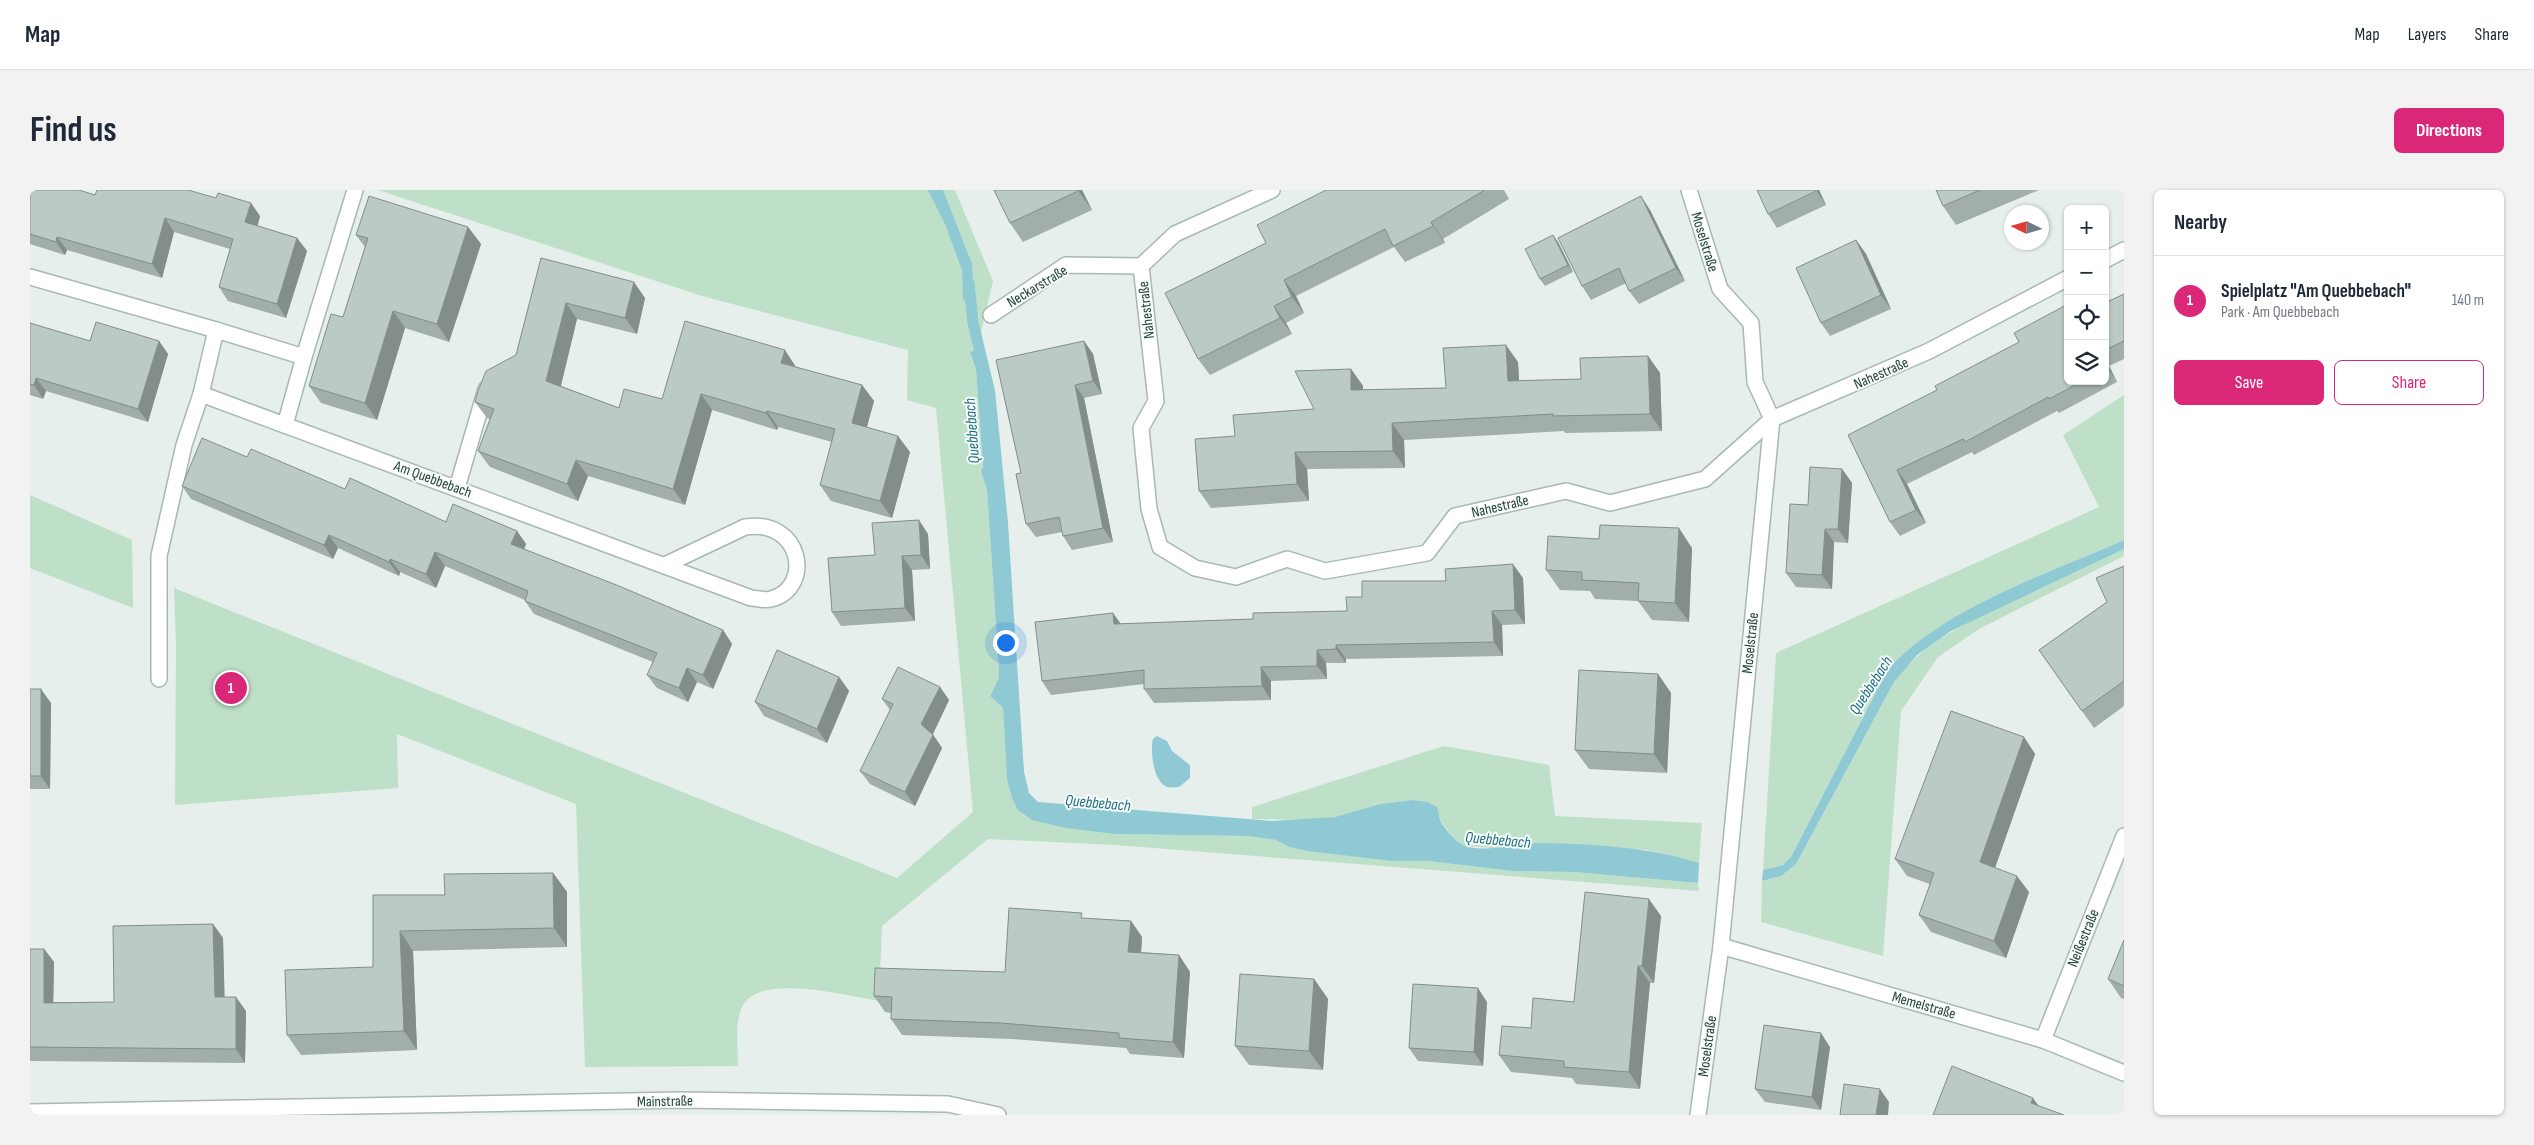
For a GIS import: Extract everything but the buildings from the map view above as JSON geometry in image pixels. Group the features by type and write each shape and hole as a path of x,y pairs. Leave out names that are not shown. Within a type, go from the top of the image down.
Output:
{"street":[{"path":"285,425 355,190"},
{"path":"1142,266 1175,234 1272,190"},
{"name":"Moselstraße","path":"1689,190 1720,290 1750,323 1756,382 1772,419 1721,946 1698,1115"},
{"path":"2109,258 2124,250"},
{"name":"Neckarstraße","path":"991,315 1066,265 1142,266"},
{"name":"Nahestraße","path":"1142,266 1156,401 1141,428 1149,509 1160,547 1195,568 1236,577 1287,559 1325,571 1427,553 1455,516 1566,491 1610,503 1705,478 1772,419 1929,351 2064,280"},
{"path":"30,277 216,330 304,358"},
{"path":"159,678 159,556 184,445 201,394 216,330"},
{"path":"457,488 488,379"},
{"name":"Am Quebbebach","path":"201,394 751,598 770,600 787,592 796,576 796,561 793,547 785,535 759,525 745,527 665,565"},
{"name":"Neißestraße","path":"2042,1040 2124,836"},
{"name":"Memelstraße","path":"1721,946 2042,1040 2124,1073"},
{"name":"Mainstraße","path":"30,1112 680,1100 948,1104 998,1115"}],"green space":[{"path":"378,190 955,190 993,281 981,332 984,347 970,352 976,369 983,466 981,472 987,490 999,670 999,678 990,696 1003,708 1007,780 1012,798 1115,834 1249,836 1277,840 1289,847 1392,861 1428,861 1513,871 1574,872 1698,883 1699,891 1115,845 988,839 882,926 879,1001 806,989 786,988 768,990 753,995 743,1005 740,1012 737,1035 738,1066 585,1067 576,804 397,734 398,788 175,805 176,643 174,588 897,878 973,812 936,408 907,400 908,350 702,296"},
{"path":"2124,395 2124,540 1998,594 1938,627 1911,647 1888,669 1791,857 1783,865 1763,870 1776,653 2099,507 2063,435"},
{"path":"30,495 132,540 133,608 30,568"},
{"path":"2124,549 2124,556 1979,629 1938,657 1901,711 1883,956 1761,922 1762,881 1781,876 1796,864 1894,682 1906,667 1934,643 1965,624"},
{"path":"1444,746 1549,765 1555,816 1702,823 1699,863 1647,850 1522,845 1505,849 1467,846 1458,843 1441,822 1439,814 1428,802 1413,800 1380,804 1335,817 1308,820 1252,819 1252,807"}],"water":[{"path":"928,190 943,190 972,264 974,298 963,300 962,270 945,224"},
{"path":"984,347 995,390 1008,523 1024,772 1029,793 1038,802 1273,821 1335,817 1380,804 1413,800 1428,802 1437,807 1443,826 1457,841 1466,846 1498,848 1540,843 1580,844 1661,853 1699,863 1698,883 1574,872 1513,871 1428,861 1392,861 1308,851 1289,847 1276,840 1249,836 1115,834 1066,828 1032,820 1018,810 1012,798 1007,780 1003,708 990,696 999,678 999,670 987,490 981,472 983,466 976,369 970,352"},
{"path":"2124,540 2124,549 1951,631 1917,655 1894,682 1796,864 1781,876 1762,881 1763,870 1783,865 1791,857 1888,669 1911,647 1938,627 1998,594"},
{"path":"1157,736 1167,741 1172,751 1190,765 1190,778 1179,787 1167,787 1158,779 1152,758 1153,739"}],"waterway":[{"name":"Quebbebach","path":"969,283 973,323 983,364"}],"place":[{"name":"Spielplatz \"Am Quebbebach\"","path":"231,688"}]}
